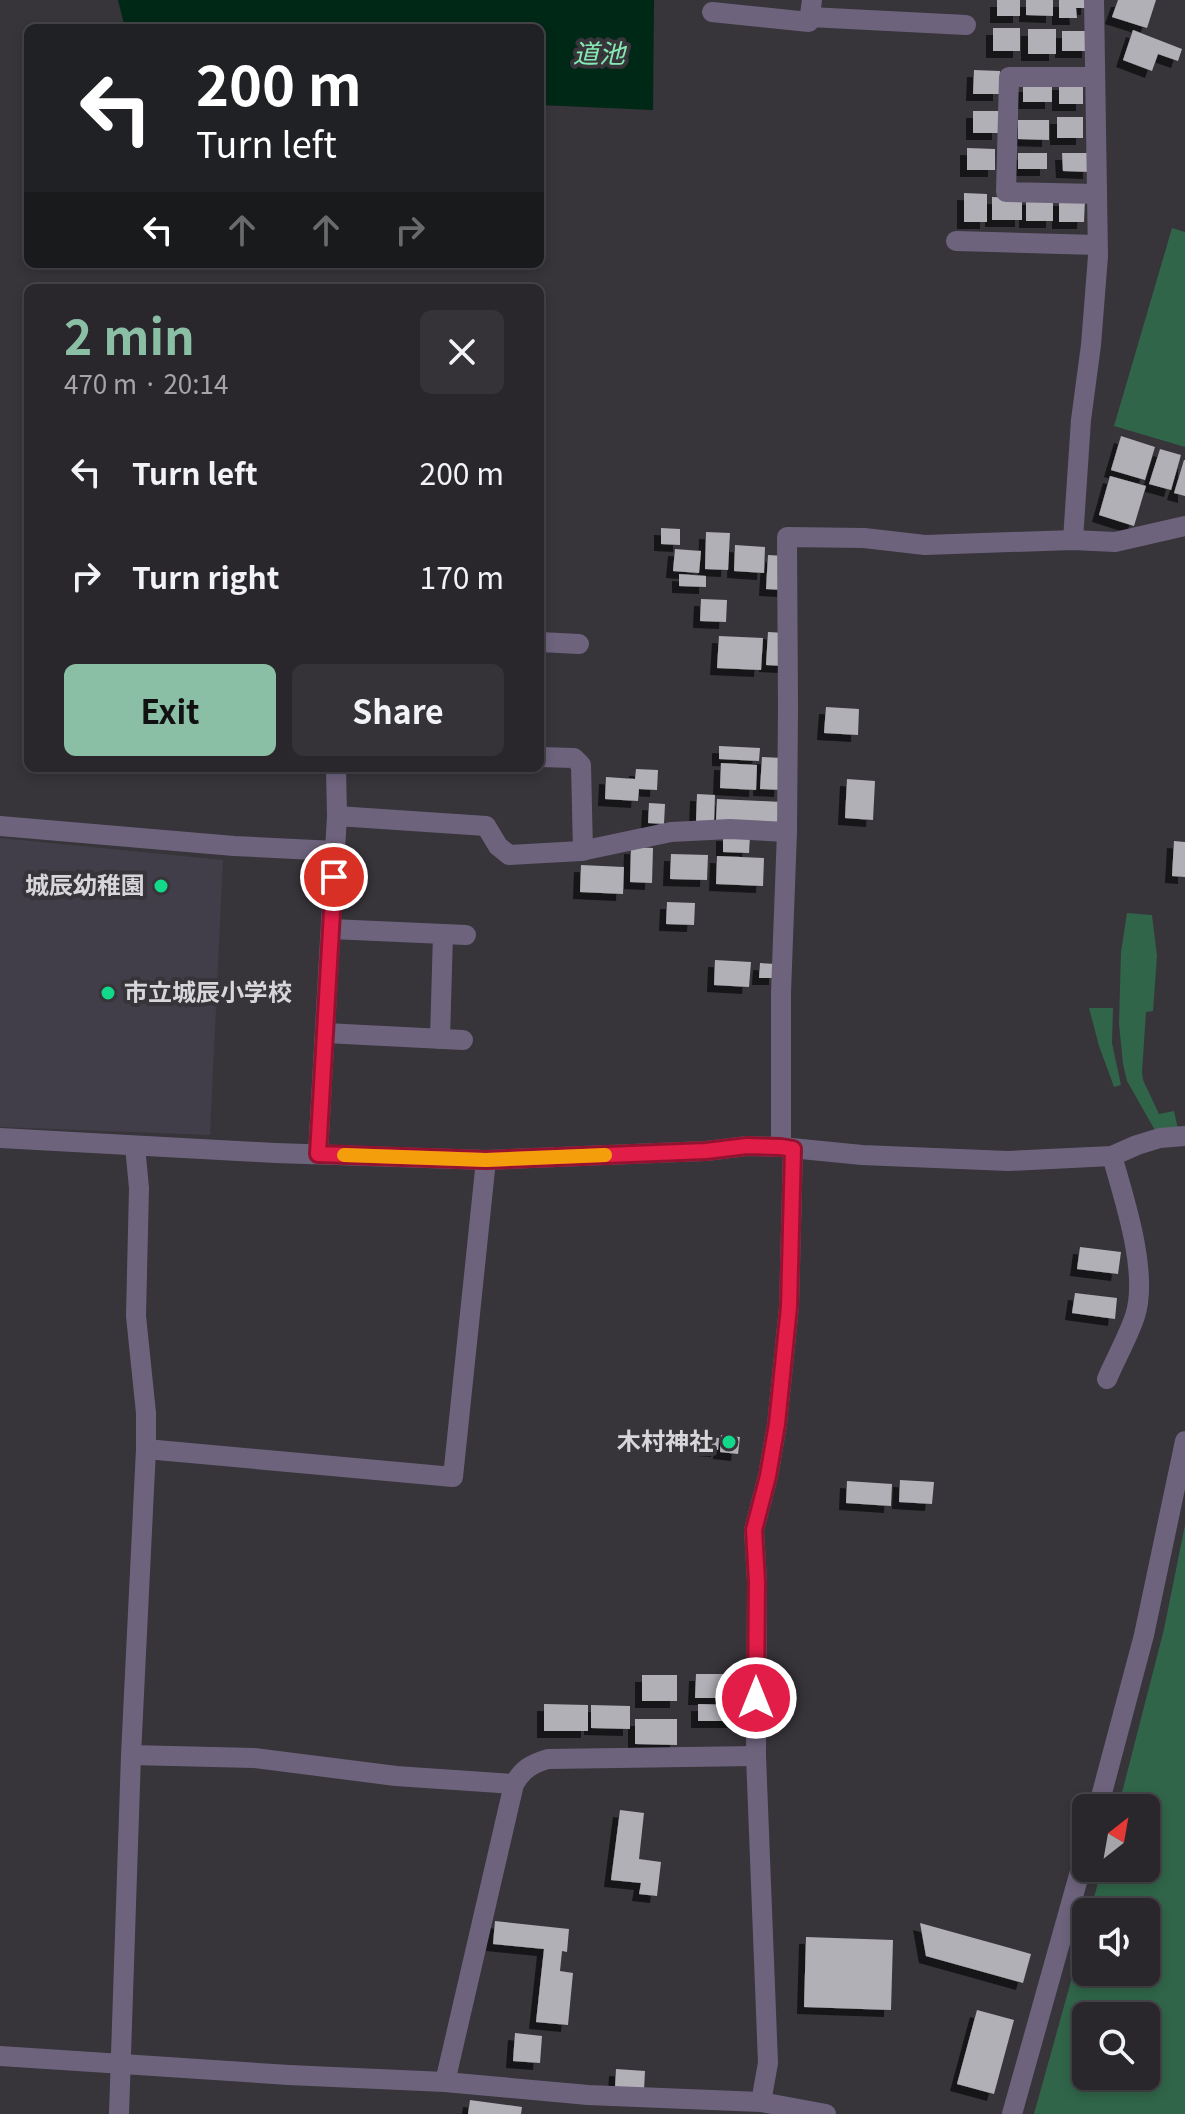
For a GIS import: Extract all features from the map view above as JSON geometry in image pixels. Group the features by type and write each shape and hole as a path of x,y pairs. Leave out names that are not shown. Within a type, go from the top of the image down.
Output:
{"street":[{"path":"1073,540 1081,420 1097,271 1094,0"},
{"path":"712,12 809,22 811,8 966,25"},
{"path":"1095,77 1009,77 1006,192 1097,194"},
{"path":"956,241 1097,245"},
{"path":"745,2106 768,2063 756,1756 757,1582 754,1530 777,1424 789,1307 781,992 787,832 787,537 864,538 925,545 1073,540 1115,542 1185,526"},
{"path":"544,642 579,644"},
{"path":"544,757 574,758 581,765 583,851"},
{"path":"318,1154 337,816 336,772"},
{"path":"337,816 486,826 498,846 509,855 583,851 671,832 730,829 787,832"},
{"path":"0,826 234,846 335,851"},
{"path":"331,929 466,935"},
{"path":"440,1039 443,934"},
{"path":"325,1033 463,1040"},
{"path":"0,1138 486,1160 706,1151 747,1146 1008,1161 1112,1156 1160,1138 1185,1136"},
{"path":"119,2114 131,1755 146,1449 146,1413 136,1316 139,1188 135,1146"},
{"path":"1107,1379 1136,1313 1140,1281 1125,1202 1112,1156"},
{"path":"146,1449 453,1477 486,1160"},
{"path":"1102,1794 1144,1635 1185,1441"},
{"path":"131,1755 254,1758 396,1776 514,1784"},
{"path":"445,2082 514,1784 522,1770 548,1759 756,1756"},
{"path":"1012,2114 1077,1882"},
{"path":"0,2056 445,2082 826,2114"}],"shaded area":[{"path":"1172,228 1185,232 1185,447 1114,426"},
{"name":"市立城辰小学校","path":"0,838 223,860 210,1135 0,1127"},
{"path":"1127,913 1152,915 1157,956 1153,1011 1146,1012 1142,1072 1159,1114 1174,1111 1178,1129 1156,1132 1127,1081 1119,1024 1121,952"},
{"path":"1089,1008 1113,1008 1112,1043 1121,1085 1114,1087"},
{"path":"1185,1525 1185,2114 1034,2114 1072,1977 1072,1986 1160,1986 1160,1898 1094,1898 1098,1882 1160,1882 1160,1794 1122,1794 1164,1629"}],"water":[{"name":"道池","path":"118,0 654,0 653,110 544,105 544,24 124,24"}],"building":[{"path":"997,0 1020,0 1020,16 997,16"},
{"path":"1026,0 1053,0 1053,16 1026,15"},
{"path":"1059,0 1088,0 1088,8 1076,8 1077,18 1059,18"},
{"path":"1118,0 1156,0 1147,28 1112,17"},
{"path":"993,28 1020,28 1020,51 993,51"},
{"path":"1028,29 1056,29 1056,54 1028,54"},
{"path":"1133,30 1182,49 1178,61 1158,54 1152,71 1123,60"},
{"path":"1062,31 1089,31 1089,51 1062,51"},
{"path":"974,70 1000,71 1000,94 973,94"},
{"path":"1059,83 1083,83 1083,104 1059,104"},
{"path":"1023,85 1052,85 1052,102 1023,102"},
{"path":"973,111 999,111 999,133 973,133"},
{"path":"1057,117 1083,117 1083,138 1057,138"},
{"path":"1018,120 1049,120 1049,140 1018,139"},
{"path":"967,148 995,149 995,170 967,170"},
{"path":"1018,153 1047,153 1047,169 1018,169"},
{"path":"1062,153 1090,153 1090,172 1063,171"},
{"path":"964,193 987,194 987,222 964,222"},
{"path":"992,197 1022,198 1022,220 992,220"},
{"path":"1026,198 1053,198 1053,221 1026,221"},
{"path":"1059,199 1085,199 1084,222 1059,222"},
{"path":"1121,436 1155,447 1145,480 1111,470"},
{"path":"1160,449 1181,455 1171,490 1149,484"},
{"path":"1185,460 1185,496 1174,493"},
{"path":"1110,476 1146,486 1134,526 1099,515"},
{"path":"661,528 680,529 680,545 661,544"},
{"path":"706,532 730,533 728,570 705,569"},
{"path":"735,545 765,547 764,573 734,571"},
{"path":"675,549 701,551 699,573 673,571"},
{"path":"768,555 785,556 784,590 766,589"},
{"path":"679,574 706,576 706,587 679,586"},
{"path":"701,599 727,600 726,622 700,621"},
{"path":"768,632 786,633 785,666 766,665"},
{"path":"719,636 763,638 761,670 717,668"},
{"path":"826,707 859,709 858,735 824,733"},
{"path":"719,746 760,748 759,761 719,759"},
{"path":"762,757 783,758 781,790 760,789"},
{"path":"721,763 757,765 756,790 720,788"},
{"path":"636,769 658,770 657,790 639,789 638,801 605,799 606,777 635,779"},
{"path":"847,779 875,781 873,820 845,818"},
{"path":"697,794 715,795 714,822 696,821"},
{"path":"717,799 782,802 781,823 716,820"},
{"path":"649,803 665,804 664,824 648,823"},
{"path":"723,834 750,835 749,853 723,852"},
{"path":"1174,841 1185,842 1185,877 1172,876"},
{"path":"631,847 653,848 652,883 630,882"},
{"path":"671,854 708,855 707,880 670,879"},
{"path":"717,856 764,858 763,886 716,884"},
{"path":"581,865 624,867 623,894 580,892"},
{"path":"667,902 695,903 694,925 666,924"},
{"path":"715,960 751,962 749,987 714,985"},
{"path":"760,963 776,964 776,978 759,978"},
{"path":"1080,1247 1121,1252 1118,1274 1077,1269"},
{"path":"1075,1293 1117,1298 1115,1319 1072,1313"},
{"path":"721,1435 740,1437 738,1454 720,1452"},
{"path":"704,1437 719,1438 718,1450 703,1449"},
{"path":"900,1480 934,1482 932,1504 899,1502"},
{"path":"847,1481 892,1484 891,1506 846,1503"},
{"path":"696,1674 739,1674 739,1698 695,1698"},
{"path":"642,1675 677,1675 677,1701 642,1701"},
{"path":"544,1704 588,1705 588,1731 544,1731"},
{"path":"698,1704 736,1705 736,1721 698,1721"},
{"path":"591,1705 630,1706 630,1729 591,1728"},
{"path":"635,1719 677,1719 677,1745 635,1744"},
{"path":"620,1810 644,1813 639,1859 661,1862 657,1896 639,1894 641,1883 611,1880"},
{"path":"495,1921 569,1929 567,1952 562,1951 560,1971 573,1973 568,2025 536,2022 544,1949 493,1944"},
{"path":"920,1923 1031,1954 1023,1983 926,1956"},
{"path":"806,1937 893,1940 891,2010 804,2007"},
{"path":"977,2010 1014,2020 994,2094 957,2084"},
{"path":"515,2033 542,2036 540,2063 513,2061"},
{"path":"616,2069 645,2071 644,2090 615,2088"},
{"path":"470,2100 522,2107 521,2114 468,2114"}],"slow traffic":[{"path":"344,1155 486,1160 605,1155"}],"place":[{"name":"城辰幼稚園","path":"161,886"},
{"name":"市立城辰小学校","path":"108,993"},
{"name":"木村神社","path":"729,1442"}],"route":[{"path":"334,877 318,1154 486,1160 706,1151 747,1146 793,1149 789,1307 777,1424 754,1530 756,1698"}]}
